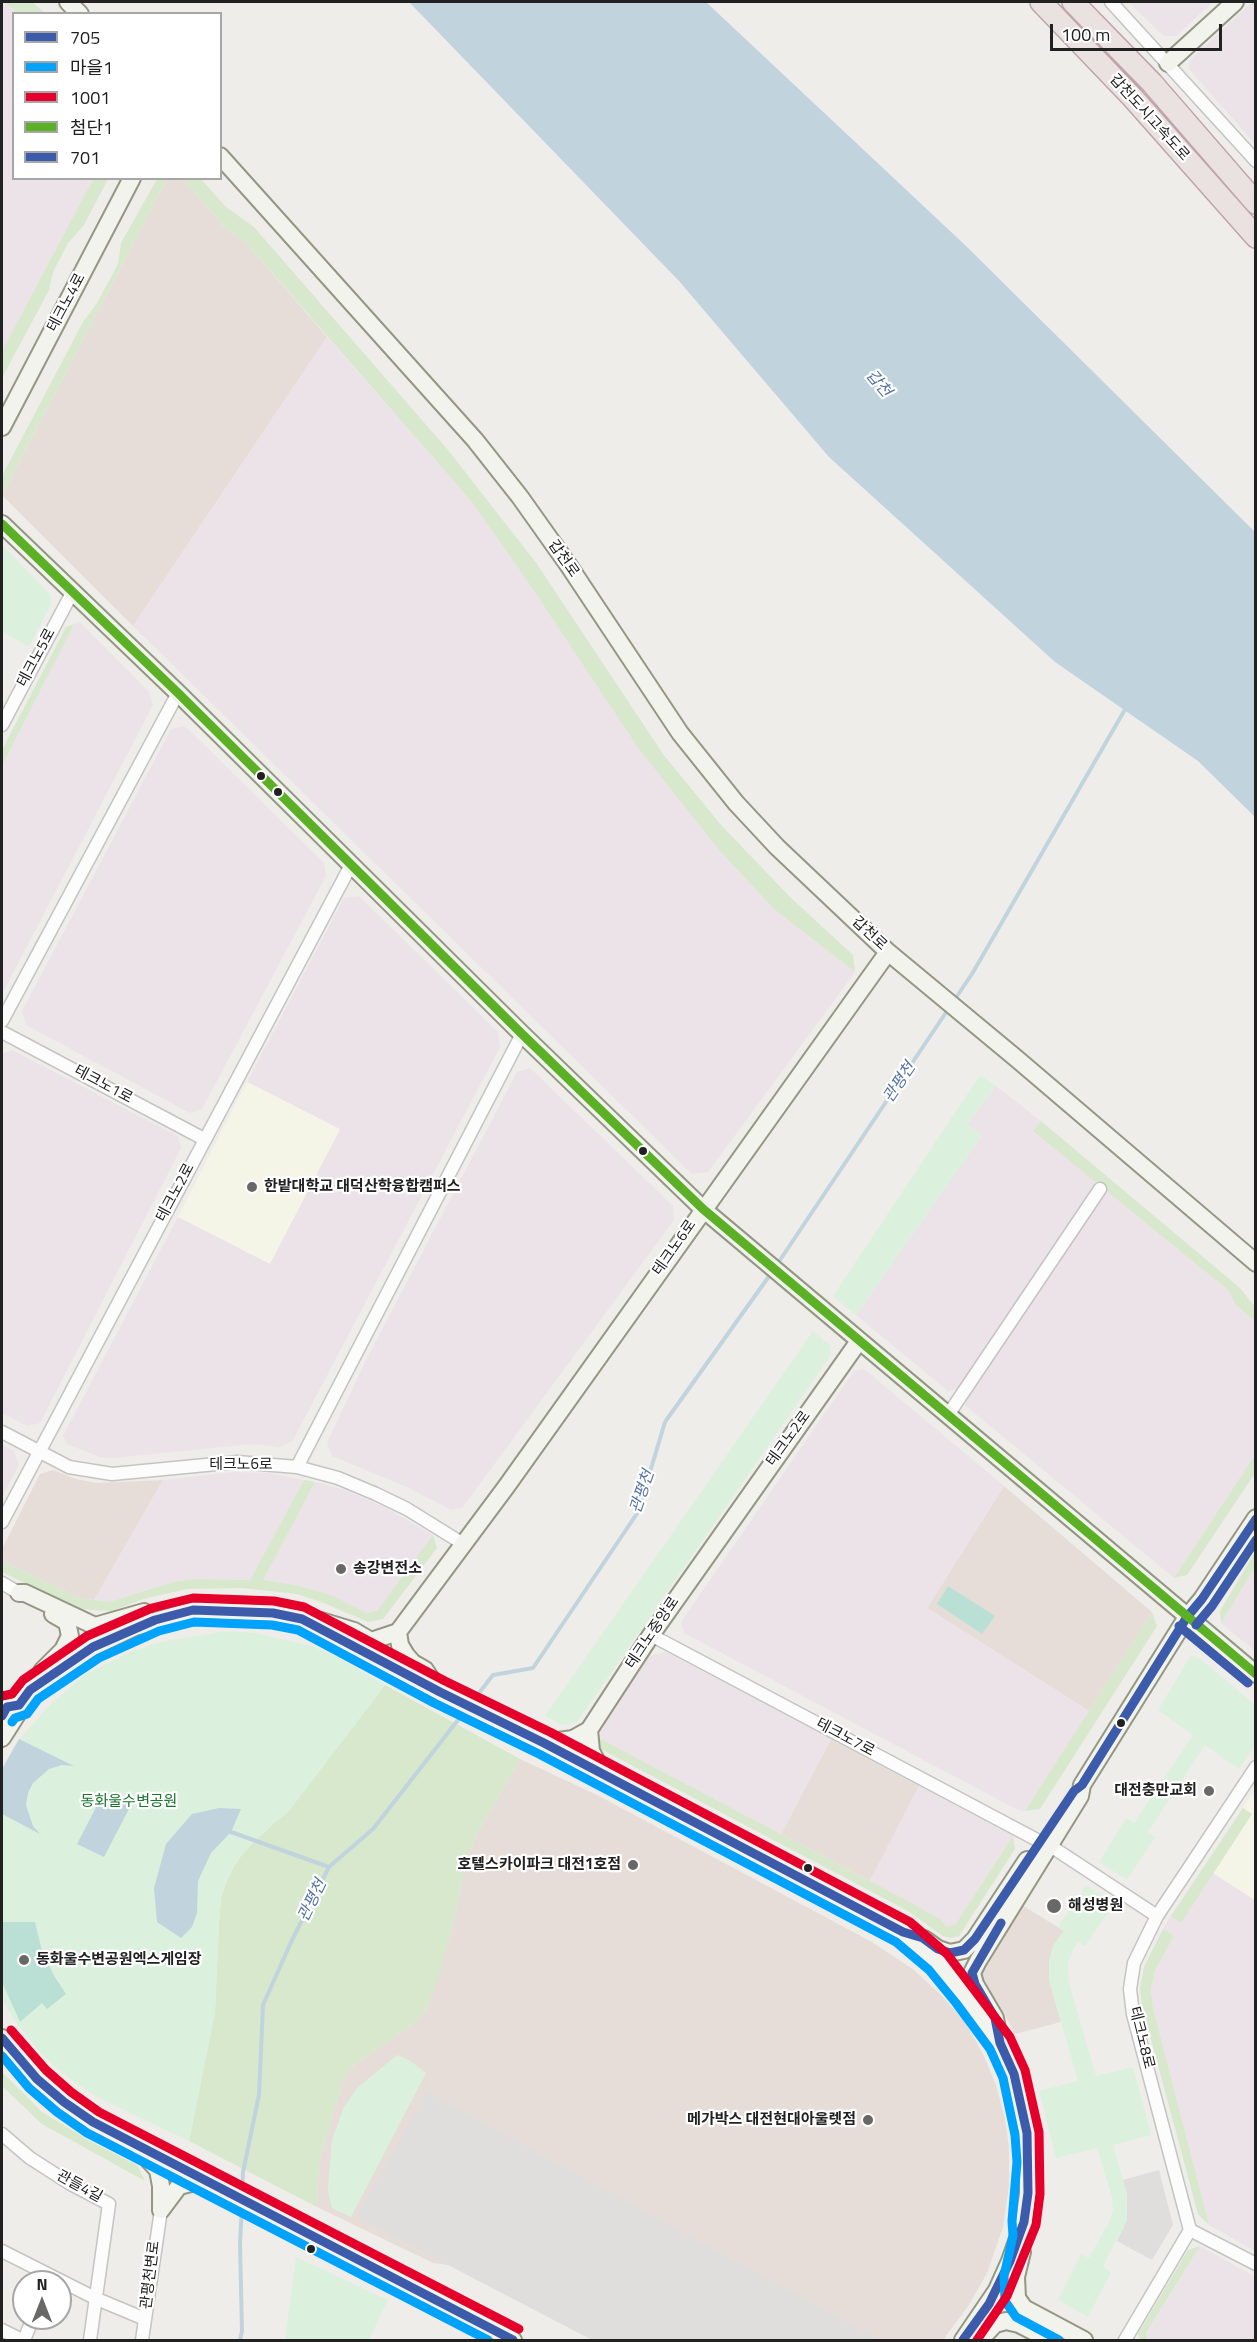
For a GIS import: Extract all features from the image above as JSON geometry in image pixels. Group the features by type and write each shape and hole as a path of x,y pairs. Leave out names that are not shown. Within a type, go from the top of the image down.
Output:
{"highway":[{"name":"갑천도시고속도로","path":"1041,2 1133,98 1256,237"},
{"name":"갑천도시고속도로","path":"1073,2 1152,83 1256,203"}],"main road":[{"path":"1168,63 1235,2"},
{"name":"갑천로","path":"222,158 475,440 520,497 569,566 680,733 736,803 777,847 888,952 1256,1263"},
{"name":"테크노4로","path":"2,427 131,180"},
{"path":"2,524 178,693 522,1034 703,1209 1256,1674"},
{"name":"테크노6로","path":"398,1632 465,1545 888,952"},
{"name":"테크노2로","path":"719,1537 859,1341"},
{"path":"302,1619 903,1932 923,1938 938,1949 950,1953 964,1950 975,1939 1080,1796 1082,1785 1187,1617 1202,1599 1256,1518"},
{"name":"테크노중앙로","path":"589,1731 651,1635 719,1537"},
{"path":"19,1593 25,1593 95,1626 170,1605 193,1610 273,1612 330,1623 371,1641 398,1632 400,1645 406,1655 413,1663 425,1670 440,1692"},
{"path":"2,1738 39,1673 63,1650 70,1636 67,1623 26,1601 19,1593"},
{"path":"30,1690 111,1637 155,1620 193,1610"},
{"path":"2,1716 7,1707 19,1705"},
{"path":"537,1740 573,1740 589,1731 591,1751 603,1775"},
{"path":"1044,1843 972,1973 975,1984 995,2018 1000,2043 1014,2074 1028,2133 1028,2193 1024,2222 1025,2237 1016,2277 1017,2298 1031,2321 1050,2340"},
{"path":"903,1932 938,1962 1000,2043"},
{"path":"2,2038 37,2079 93,2122 193,2178 303,2230 513,2340"},
{"path":"130,2141 132,2149 146,2157 158,2170 161,2210"},
{"path":"161,2210 179,2186 193,2178"},
{"path":"963,2340 997,2290 1024,2222"},
{"path":"980,2340 995,2324 1006,2321 1031,2321 1084,2340"}],"street":[{"path":"1111,2 1256,160"},
{"name":"테크노5로","path":"2,725 73,591"},
{"path":"2,1021 178,693"},
{"name":"테크노2로","path":"2,1522 351,865"},
{"name":"테크노1로","path":"2,1032 204,1139"},
{"path":"297,1467 522,1034"},
{"path":"948,1415 1100,1189"},
{"path":"2,1432 39,1452"},
{"name":"테크노6로","path":"39,1452 69,1467 112,1474 237,1462 297,1467 338,1478 376,1494 407,1509 465,1545"},
{"path":"2,1583 19,1593"},
{"name":"테크노7로","path":"651,1635 1044,1843 1157,1916"},
{"name":"테크노8로","path":"1190,2230 1133,2014 1130,1989 1134,1963 1157,1916 1256,1767"},
{"name":"관들4길","path":"2,2134 30,2158 69,2183 109,2204 97,2299"},
{"name":"관평천변로","path":"142,2340 161,2210"},
{"path":"1125,2340 1190,2230 1256,2264"},
{"path":"2,2251 35,2270"},
{"path":"72,2288 146,2319"},
{"path":"90,2340 97,2299"},
{"path":"2,2330 23,2340"}],"shaded area":[{"path":"2,2 5,2 16,12 12,12 12,180 92,180 2,351"},
{"path":"1128,2 1213,2 1176,36 1164,36"},
{"path":"1252,2 1256,2 1255,144 1189,69 1190,60"},
{"path":"166,180 184,180 225,228 246,243 327,337 133,626 2,495"},
{"path":"327,337 472,502 638,748 719,850 774,909 855,972 708,1172 692,1174 133,626"},
{"path":"80,622 149,692 153,705 2,994 2,766 74,624"},
{"path":"185,726 324,863 326,876 202,1109 190,1113 26,1025 22,1011 171,729"},
{"path":"359,896 498,1032 500,1047 293,1440 280,1447 253,1444 113,1458 100,1457 67,1444 63,1436 178,1217 270,1263 340,1130 247,1082 344,898"},
{"path":"12,1050 178,1136 181,1148 40,1423 27,1426 2,1413 2,1054"},
{"path":"530,1068 673,1206 674,1220 462,1508 451,1510 407,1487 332,1456 327,1443 364,1364 517,1072"},
{"name":"한밭대학교 대덕산학융합캠퍼스","path":"247,1082 340,1129 270,1264 178,1217"},
{"path":"996,1086 1041,1121 1033,1131 1096,1182 959,1389 948,1391 856,1315 982,1135 967,1124"},
{"path":"1105,1190 1229,1291 1235,1304 1255,1321 1255,1455 1174,1578 966,1406 964,1399"},
{"path":"864,1369 1004,1486 927,1608 1089,1711 1025,1811 1018,1810 684,1633 681,1622 854,1371"},
{"path":"2,1445 14,1451 19,1465 2,1497"},
{"path":"53,1470 76,1479 96,1483 163,1480 94,1600 79,1598 2,1561 2,1549 40,1474"},
{"path":"232,1472 268,1473 304,1480 250,1580 193,1579 173,1582 109,1602 94,1600 163,1480"},
{"path":"315,1482 342,1489 384,1507 433,1535 378,1610 367,1613 330,1595 295,1585 262,1580"},
{"path":"1004,1486 1152,1612 1089,1711 927,1608"},
{"path":"1255,1567 1255,1651 1221,1623"},
{"path":"666,1652 831,1739 781,1834 597,1737 649,1656"},
{"path":"831,1739 919,1786 870,1881 781,1834"},
{"path":"520,1759 599,1796 872,1942 914,1970 965,2022 983,2054 996,2085 1005,2119 1009,2147 1009,2186 1003,2227 987,2273 969,2305 943,2340 592,2340 462,2267 433,2263 317,2207 319,2160 345,2076 357,2063 416,2022 427,2008 451,1932 467,1860 477,1834"},
{"path":"919,1786 1013,1836 955,1925 946,1926 941,1920 870,1881"},
{"path":"1252,1794 1256,1796 1255,1900 1213,1873 1251,1815 1243,1808"},
{"path":"1213,1873 1255,1900 1255,2251 1209,2225 1153,2008 1151,1989 1155,1970 1174,1936 1163,1929 1171,1916 1181,1923"},
{"path":"1022,1905 1064,1931 1053,1946 1049,1963 1049,1980 1061,2022 1015,2034 1004,2013 983,1985 980,1976 981,1969"},
{"path":"427,2092 880,2340 592,2340 356,2217"},
{"path":"1159,2170 1173,2225 1152,2260 1117,2241 1127,2220 1127,2194 1123,2180"},
{"path":"1200,2246 1255,2277 1255,2340 1148,2340 1146,2334"}],"green space":[{"path":"5,2 32,2 44,12 16,12"},
{"path":"92,180 107,180 84,225 68,243 53,272 49,290 2,378 2,351"},
{"path":"156,180 166,180 2,495 2,476 83,322 97,303 118,264 121,243"},
{"path":"184,180 202,180 226,207 254,227 448,450 537,564 663,754 721,825 791,898 853,955 855,972 774,909 719,850 638,748 472,502 246,243 225,228"},
{"path":"2,545 50,594 51,604 29,647 2,631"},
{"path":"74,624 2,766 2,750 66,627"},
{"path":"980,1075 996,1086 967,1124 982,1135 856,1315 833,1296"},
{"path":"1041,1121 1240,1288 1255,1307 1255,1321 1235,1304 1229,1291 1033,1131"},
{"path":"813,1331 830,1345 831,1355 577,1722 562,1725 545,1716"},
{"path":"1255,1455 1255,1473 1187,1575 1174,1578"},
{"path":"304,1480 315,1482 263,1580 295,1585 331,1595 367,1613 378,1610 433,1535 437,1548 383,1619 368,1622 297,1594 242,1588 187,1589 143,1599 112,1611 76,1609 2,1572 2,1561 79,1598 109,1602 173,1582 193,1579 250,1580"},
{"path":"1255,1552 1255,1567 1221,1623 1220,1611"},
{"path":"948,1586 995,1616 982,1634 937,1604"},
{"path":"1152,1612 1157,1626 1040,1809 1025,1811"},
{"name":"동화울수변공원","path":"227,1631 255,1633 312,1646 337,1657 385,1685 288,1812 244,1852 226,1883 221,1898 215,2012 189,2141 97,2097 63,2074 40,2053 15,2021 2,1999 2,1769 19,1739 48,1707 84,1675 128,1653 160,1642"},
{"path":"1191,1655 1202,1660 1255,1705 1255,1745 1239,1769 1205,1745 1148,1832 1155,1837 1127,1880 1099,1862 1126,1818 1134,1823 1193,1735 1158,1710"},
{"path":"385,1685 520,1759 477,1834 467,1860 451,1932 427,2008 416,2022 357,2063 345,2076 319,2160 317,2207 189,2141 215,2012 221,1898 226,1883 244,1852 288,1812"},
{"path":"597,1737 908,1901 941,1920 946,1926 955,1925 1013,1836 1015,1849 959,1936 951,1938 943,1936 908,1911 599,1748"},
{"path":"1243,1808 1252,1814 1181,1923 1171,1916"},
{"path":"1086,1885 1114,1904 1085,1946 1078,1942 1074,1948 1068,1963 1069,1983 1096,2076 1133,2067 1151,2135 1113,2145 1127,2194 1127,2220 1103,2266 1111,2272 1088,2317 1058,2300 1081,2254 1089,2258 1109,2222 1113,2210 1112,2197 1097,2148 1056,2158 1039,2091 1078,2081 1049,1980 1049,1963 1053,1946 1064,1931 1058,1927"},
{"name":"동화울수변공원엑스게임장","path":"2,1922 35,1922 41,1947 53,1974 66,1994 47,2009 42,2003 20,2022 2,1982"},
{"path":"1163,1929 1174,1936 1155,1970 1151,1989 1153,2008 1209,2225 1198,2214 1142,2006 1140,1988 1144,1967"},
{"path":"397,2055 409,2060 426,2073 351,2217 332,2208 328,2190 332,2140 344,2107 358,2087"},
{"path":"2,2072 42,2112 93,2143 137,2165 145,2181 42,2124 2,2086"},
{"path":"1200,2246 1146,2333 1148,2340 1140,2340 1138,2334 1188,2250"},
{"path":"296,2257 388,2300 369,2340 285,2340"}],"water":[{"name":"갑천","path":"409,2 706,2 965,245 1255,532 1255,817 1198,761 1055,662 829,457 679,281"},
{"path":"19,1739 74,1766 62,1765 49,1769 33,1783 28,1793 26,1805 33,1826 40,1834 2,1814 2,1769"},
{"path":"104,1792 131,1805 104,1857 77,1844"},
{"path":"219,1808 241,1809 231,1832 211,1853 198,1881 197,1913 192,1927 181,1938 157,1922 154,1888 166,1844 192,1814"}],"waterway":[{"name":"관평천","path":"953,1002 972,974 1127,706"},
{"name":"관평천","path":"776,1266 949,1008"},
{"name":"관평천","path":"472,1702 493,1675 533,1668 638,1512 665,1422 772,1272"},
{"name":"관평천","path":"242,2193 243,2172 259,2095 263,2005 292,1940 329,1867 373,1829 465,1711"},
{"path":"231,1832 329,1867"},
{"name":"관평천","path":"240,2340 242,2331 240,2244 242,2204"}],"transit line":[{"name":"첨단1","path":"2,524 178,693 522,1034 703,1209 1256,1674"},
{"name":"705","path":"2,1716 7,1707 19,1705 30,1690 93,1647 155,1620 193,1610 273,1613 302,1619 440,1692 544,1743 903,1932 923,1938 938,1949 950,1953 964,1950 975,1939 1074,1791 1082,1785 1187,1617 1202,1599 1256,1519"},
{"name":"701","path":"1196,1625 1212,1606 1256,1540"},
{"name":"1001","path":"2,1696 12,1694 23,1680 87,1636 152,1608 193,1598 274,1601 304,1607 445,1681 550,1732 910,1922 947,1954 1010,2037 1025,2070 1039,2132 1040,2194 1036,2225 1007,2296 977,2340"},
{"name":"마을1","path":"12,1722 15,1718 27,1714 38,1699 99,1658 159,1631 194,1622 272,1625 298,1630 434,1703 539,1754 896,1942 929,1970 956,2003 990,2049 1003,2078 1015,2135 1017,2162 1012,2221 1013,2236 1004,2276 1005,2301 1016,2317 1059,2340"},
{"name":"701","path":"1179,1626 1248,1683"},
{"name":"705","path":"963,2340 989,2304 1010,2261 1024,2222 1028,2193 1027,2133 1014,2074 1000,2043 995,2018 975,1984 972,1973 1001,1923"},
{"name":"1001","path":"11,2030 46,2070 99,2112 519,2329"},
{"name":"705","path":"2,2038 37,2079 93,2122 513,2340"},
{"name":"마을1","path":"2,2056 29,2088 87,2133 488,2340"}],"place":[{"name":"한밭대학교 대덕산학융합캠퍼스","path":"252,1187"},
{"name":"송강변전소","path":"341,1569"},
{"name":"대전충만교회","path":"1209,1791"},
{"name":"호텔스카이파크 대전1호점","path":"633,1865"},
{"name":"해성병원","path":"1054,1906"},
{"name":"동화울수변공원엑스게임장","path":"24,1960"},
{"name":"메가박스 대전현대아울렛점","path":"868,2120"}]}
